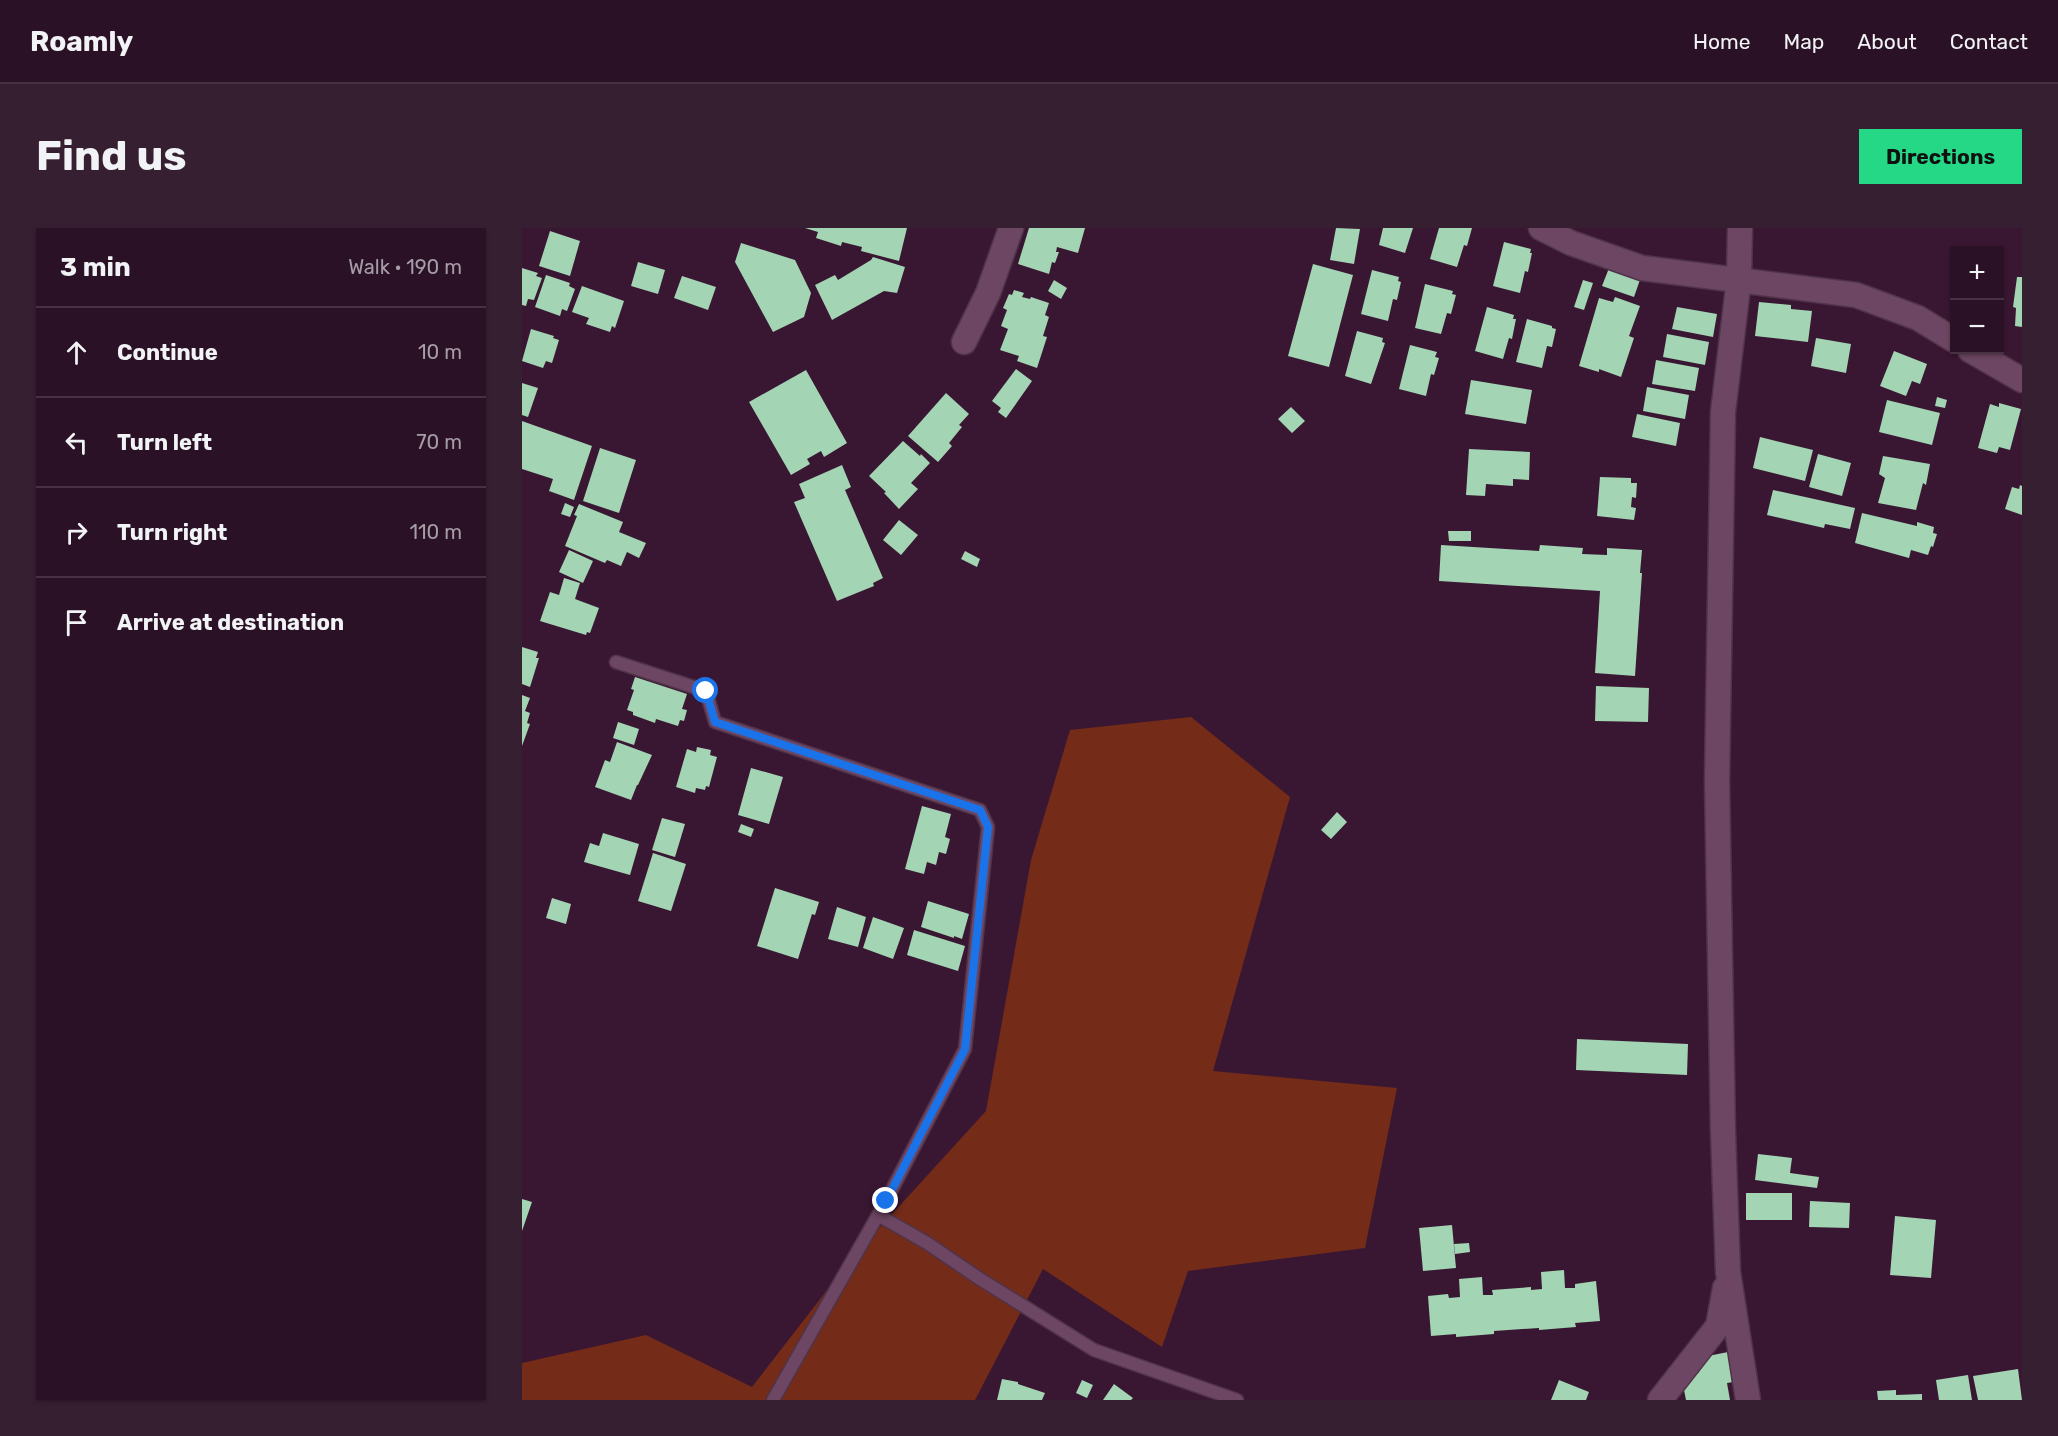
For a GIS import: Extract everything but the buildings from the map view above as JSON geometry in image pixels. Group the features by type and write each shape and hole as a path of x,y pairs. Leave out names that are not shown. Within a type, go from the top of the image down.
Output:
{"street":[{"path":"964,342 988,293 1011,228"},
{"path":"1541,228 1571,243 1642,268 1856,295 1918,318 1950,338"},
{"path":"1740,228 1739,279 1723,412 1717,781 1722,1132 1728,1272 1748,1400"},
{"path":"1977,354 2022,380"},
{"path":"1660,1400 1718,1326 1728,1272"}],"lane":[{"path":"616,662 706,691 715,722 980,810 988,827 965,1049 878,1215 773,1400"},
{"path":"878,1215 927,1242 980,1279 1094,1350 1237,1400"}],"shaded area":[{"path":"1191,717 1290,797 1213,1071 1397,1088 1365,1248 1188,1271 1162,1347 1043,1269 975,1400 522,1400 522,1363 646,1335 752,1387 852,1258 986,1111 1031,860 1070,730"}],"route":[{"path":"706,691 715,722 980,810 988,827 965,1049 886,1201"}]}
